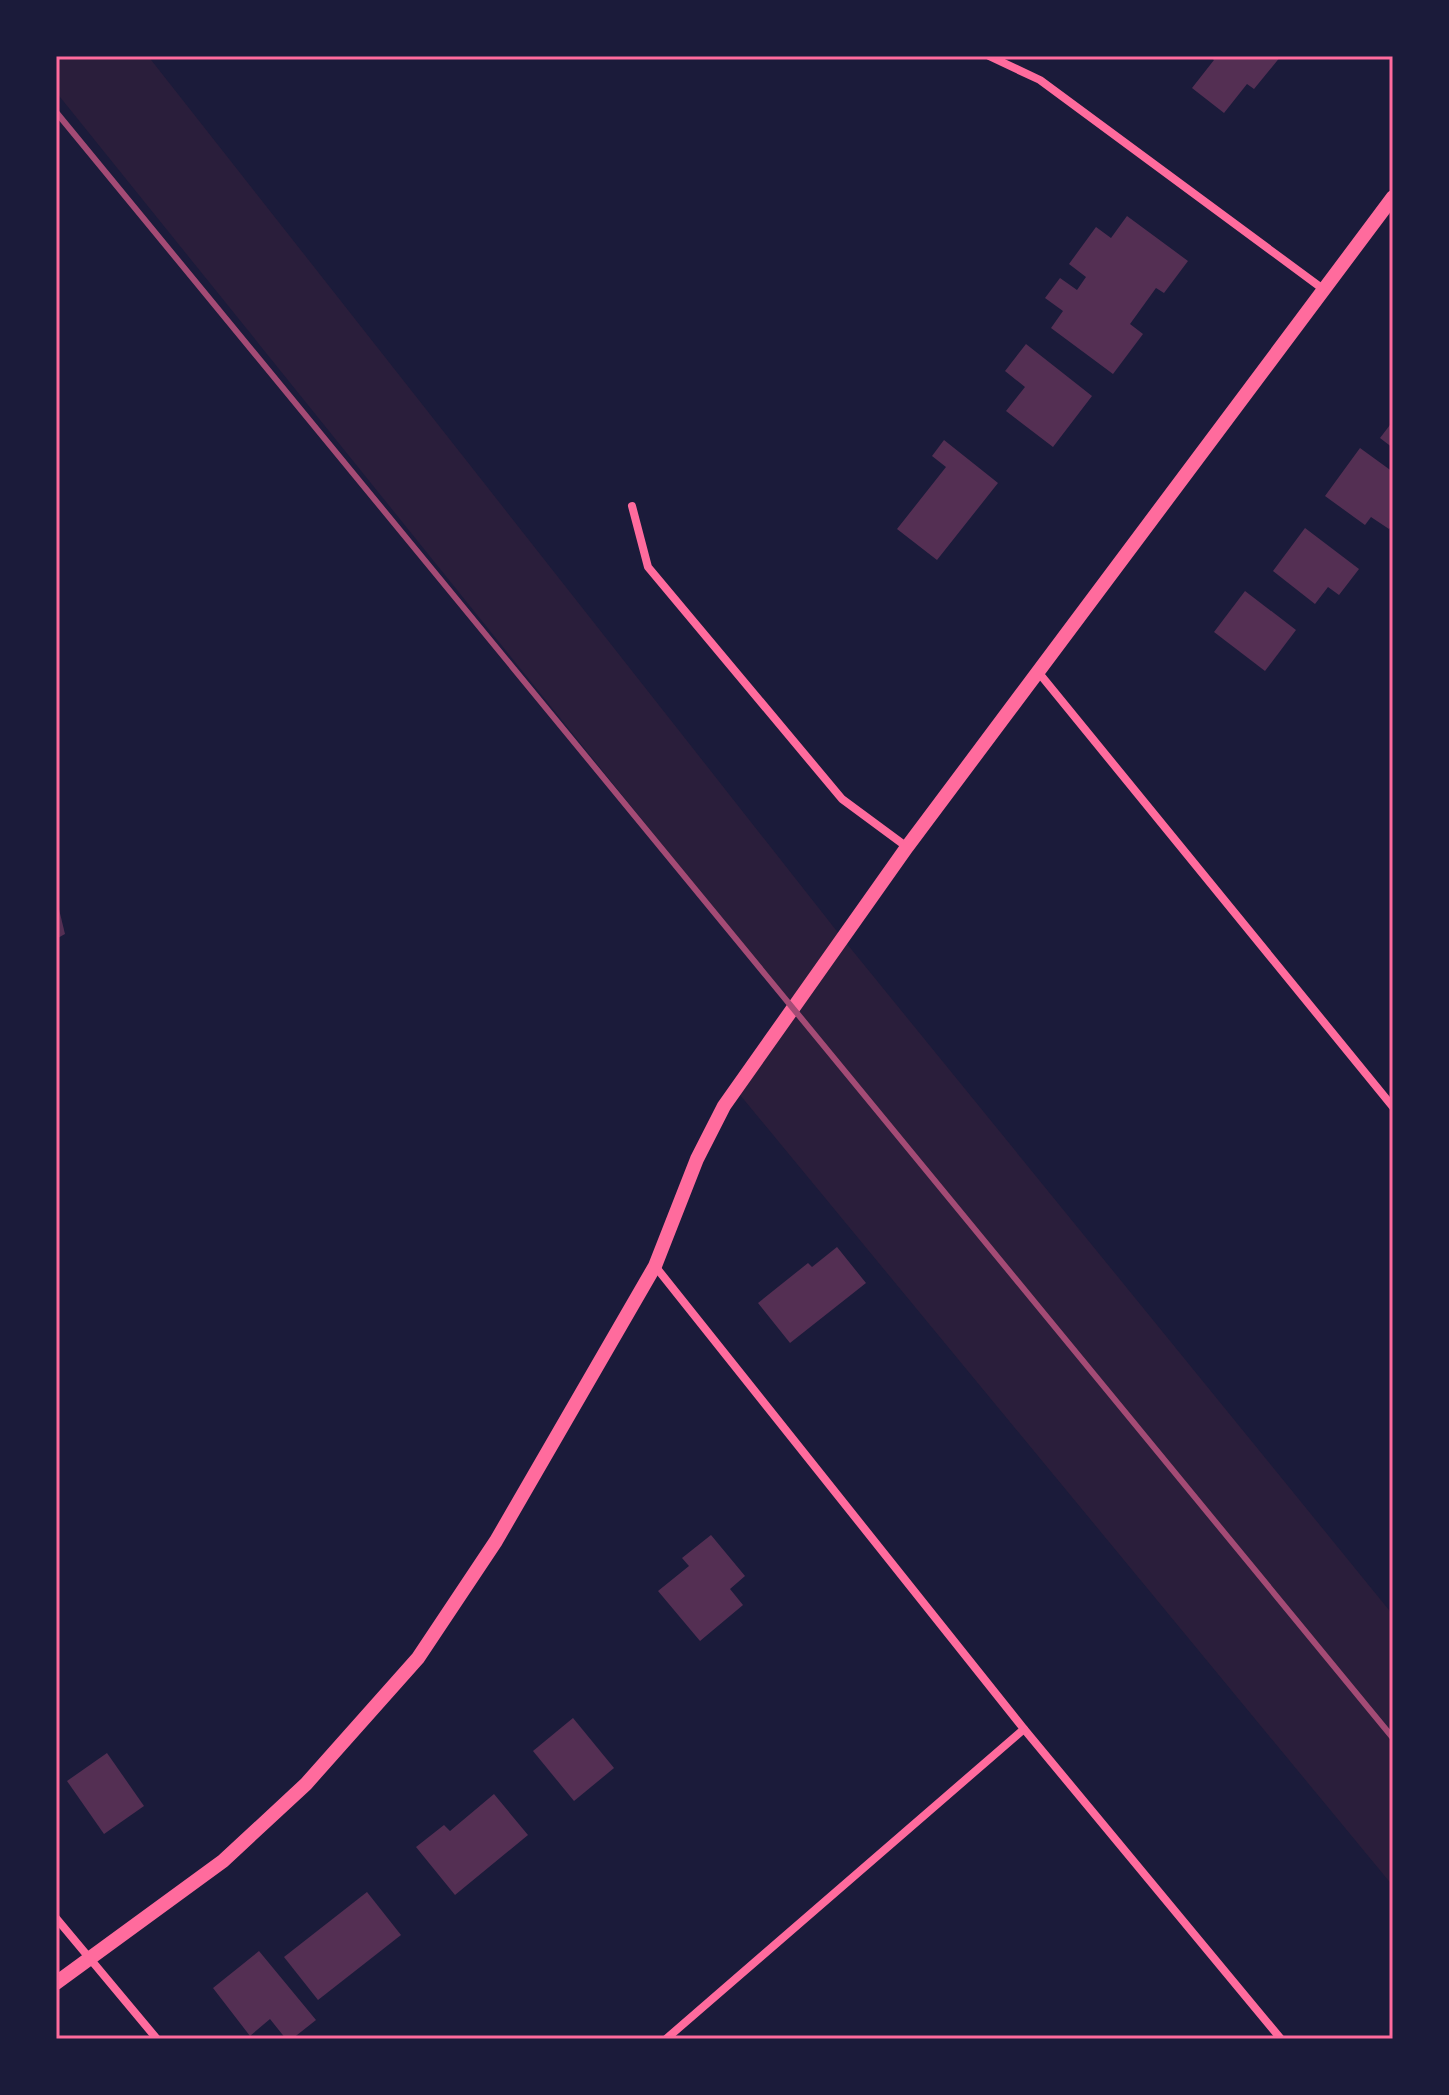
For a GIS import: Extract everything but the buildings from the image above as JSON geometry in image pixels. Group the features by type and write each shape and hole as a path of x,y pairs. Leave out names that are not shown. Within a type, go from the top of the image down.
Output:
{"street":[{"path":"989,56 1040,80 1323,289"},
{"path":"56,1983 223,1861 270,1819 341,1748 418,1658 496,1541 655,1266 697,1159 724,1106 907,847 1393,197"},
{"path":"632,506 648,567 842,799 907,847"},
{"path":"1039,673 1393,1107"},
{"path":"655,1266 1024,1729 1279,2038"},
{"path":"666,2039 1024,1729"},
{"path":"56,1918 157,2039"}],"shaded area":[{"path":"56,56 148,56 843,939 1393,1615 1393,1886 736,1090 792,1006 56,92"}],"railway":[{"path":"56,112 1393,1738"}]}
